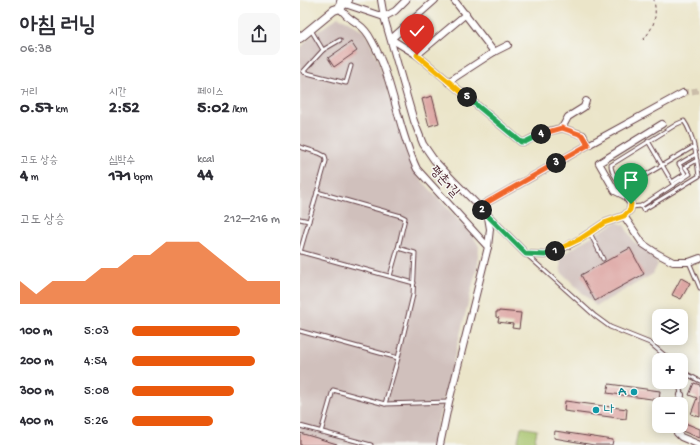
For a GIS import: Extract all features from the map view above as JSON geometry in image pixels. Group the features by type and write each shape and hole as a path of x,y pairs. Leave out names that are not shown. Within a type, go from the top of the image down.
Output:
{"street":[{"path":"380,0 414,121 423,144 434,160 488,217 526,254 545,255 590,233 604,223 624,216 630,210 631,204 625,196 615,191 599,163 662,124"},
{"path":"300,38 334,10 345,3 384,17 395,11 406,0"},
{"path":"391,38 435,0"},
{"path":"454,0 494,52"},
{"name":"평촌1길","path":"345,3 345,16 359,24 372,40 386,76 409,150 418,169 488,247"},
{"path":"417,55 466,14"},
{"path":"391,38 417,55 521,142 525,142 542,133 562,128 582,135 588,145"},
{"path":"448,82 494,52 508,45"},
{"path":"479,207 683,93"},
{"path":"562,128 568,117 584,107 586,101"},
{"path":"624,216 643,244 658,254 673,262 689,262 700,258"},
{"path":"440,445 449,402 488,247 490,229 488,217"},
{"path":"677,433 681,437 700,445"}],"lane":[{"path":"310,29 323,50"},
{"path":"340,40 323,50 303,72 346,83 351,66"},
{"path":"641,206 643,210 699,176 696,154 684,121 648,141 611,165 611,170 621,185 624,186 630,184 693,147"},
{"path":"648,141 673,183"},
{"path":"300,147 319,152 325,156 326,161 300,252 414,283"},
{"path":"631,207 641,206 685,174 679,164 696,154"},
{"path":"673,183 690,174 685,167 697,160"},
{"path":"317,192 405,218 390,276"},
{"path":"300,219 309,221"},
{"path":"590,233 603,260"},
{"path":"385,404 414,295 415,253 398,248"},
{"path":"526,254 595,316 610,327 650,343 662,353"},
{"path":"689,262 700,288"},
{"path":"300,331 398,358"},
{"path":"688,375 700,381"},
{"path":"680,389 681,395"},
{"path":"321,432 333,390 385,404 449,402"},
{"path":"300,426 371,445"}],"path":[{"path":"643,40 650,32 655,21 656,14 654,0"}],"shaded area":[{"path":"338,17 348,21 365,32 378,59 409,160 418,176 473,236 479,246 478,264 432,445 300,445 300,49 310,37"},
{"path":"617,222 624,225 634,242 647,250 658,264 653,274 596,306 561,272 560,257 587,239"}],"green space":[{"path":"521,427 537,430 534,445 517,445"}],"building":[{"path":"351,42 357,51 334,67 328,58"},
{"path":"432,96 439,123 429,126 422,99"},
{"path":"630,248 644,274 595,301 581,275"},
{"path":"681,278 690,283 681,299 672,295"},
{"path":"496,312 521,313 519,329 512,328 513,324 498,322 499,318 496,317"},
{"path":"694,383 700,385 700,417 691,414 697,398 689,395"},
{"name":"A","path":"609,384 660,391 659,397 652,397 652,399 607,393"},
{"name":"나","path":"565,401 627,409 626,419 564,411"},
{"path":"688,424 700,429 700,438 687,433"},
{"path":"555,431 613,440 612,445 594,445 554,438"},
{"path":"300,433 337,444 337,445 300,445"}],"tunnel":[{"path":"683,93 700,90"}],"place":[{"name":"A","path":"634,392"},
{"name":"나","path":"596,410"}],"route":[{"path":"417,55 521,142 525,142 542,133 562,128 582,135 586,140 588,145 479,207 526,254 545,255 562,248 580,239 604,223 624,216 630,210 631,204"}]}
